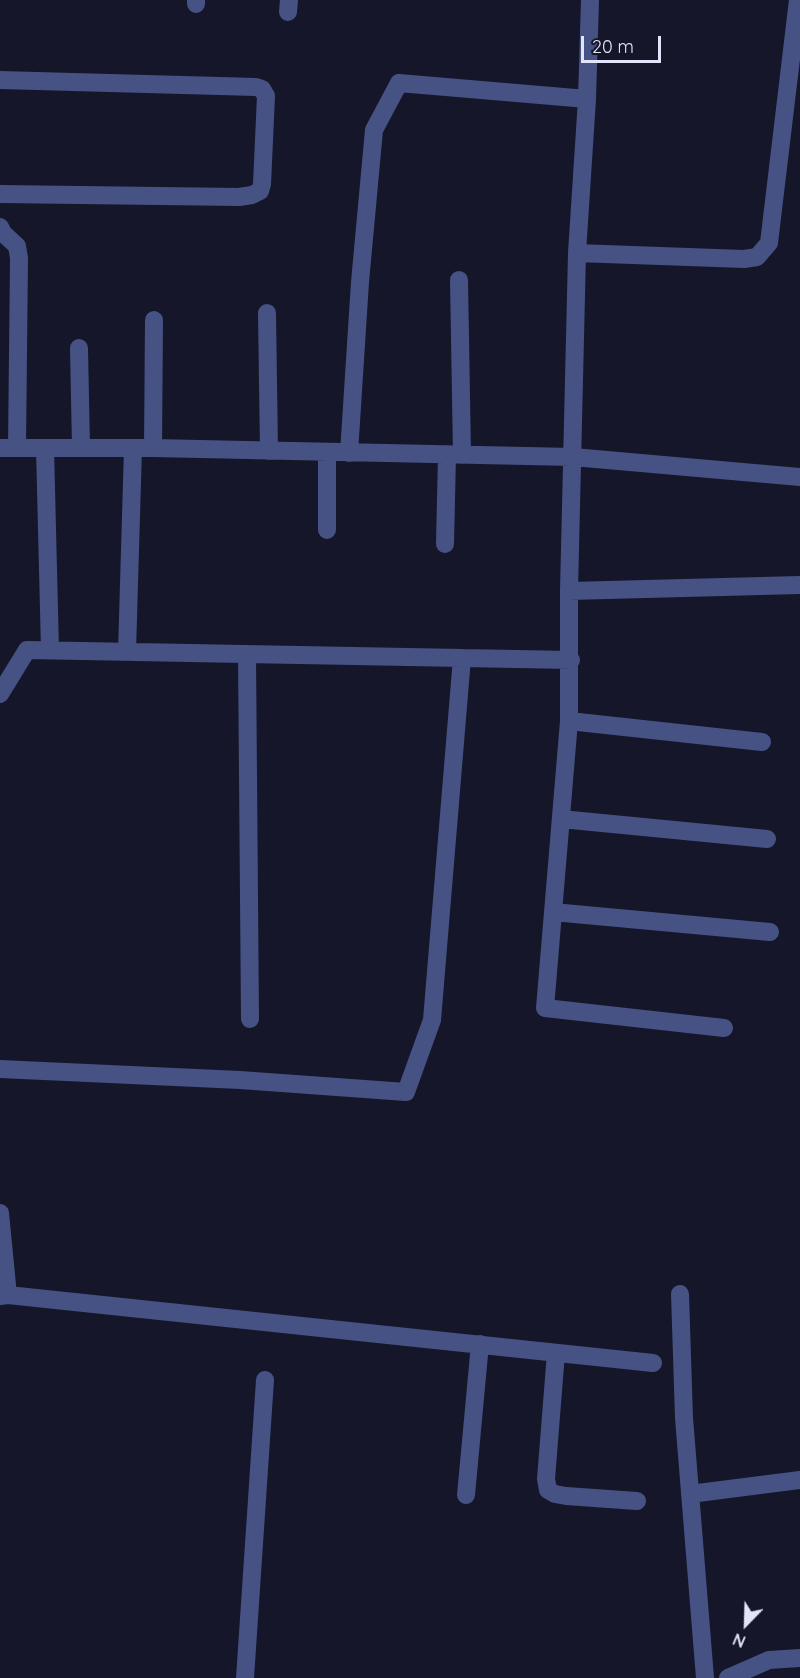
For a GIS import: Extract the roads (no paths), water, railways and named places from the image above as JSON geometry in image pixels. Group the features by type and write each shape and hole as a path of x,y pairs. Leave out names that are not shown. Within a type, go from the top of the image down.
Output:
{"street":[{"path":"590,0 587,99 577,253 569,591 571,660 569,721 545,1008 724,1028"},
{"path":"577,253 744,259 757,256 769,243 798,0"},
{"path":"0,80 256,87 262,89 266,96 262,184 260,191 252,195 239,197 0,194"},
{"path":"349,453 360,282 374,130 399,83 587,99"},
{"path":"0,227 17,246 19,258 9,448 153,448 573,457 800,477"},
{"path":"445,544 454,455 459,280"},
{"path":"267,313 269,451"},
{"path":"153,448 154,320"},
{"path":"79,348 81,448"},
{"path":"45,447 50,650"},
{"path":"127,652 133,448"},
{"path":"327,452 327,530"},
{"path":"569,591 800,585"},
{"path":"0,694 27,650 571,660"},
{"path":"247,654 250,1019"},
{"path":"0,1068 240,1080 406,1092 432,1020 462,658"},
{"path":"569,721 762,742"},
{"path":"561,819 767,839"},
{"path":"553,912 770,932"},
{"path":"0,1214 4,1295 653,1363"},
{"path":"680,1294 684,1418 705,1678"},
{"path":"466,1495 480,1344"},
{"path":"556,1353 546,1479 548,1490 566,1496 637,1501"},
{"path":"245,1678 265,1380"},
{"path":"690,1494 800,1480"},
{"path":"728,1678 769,1660 800,1659"}]}
